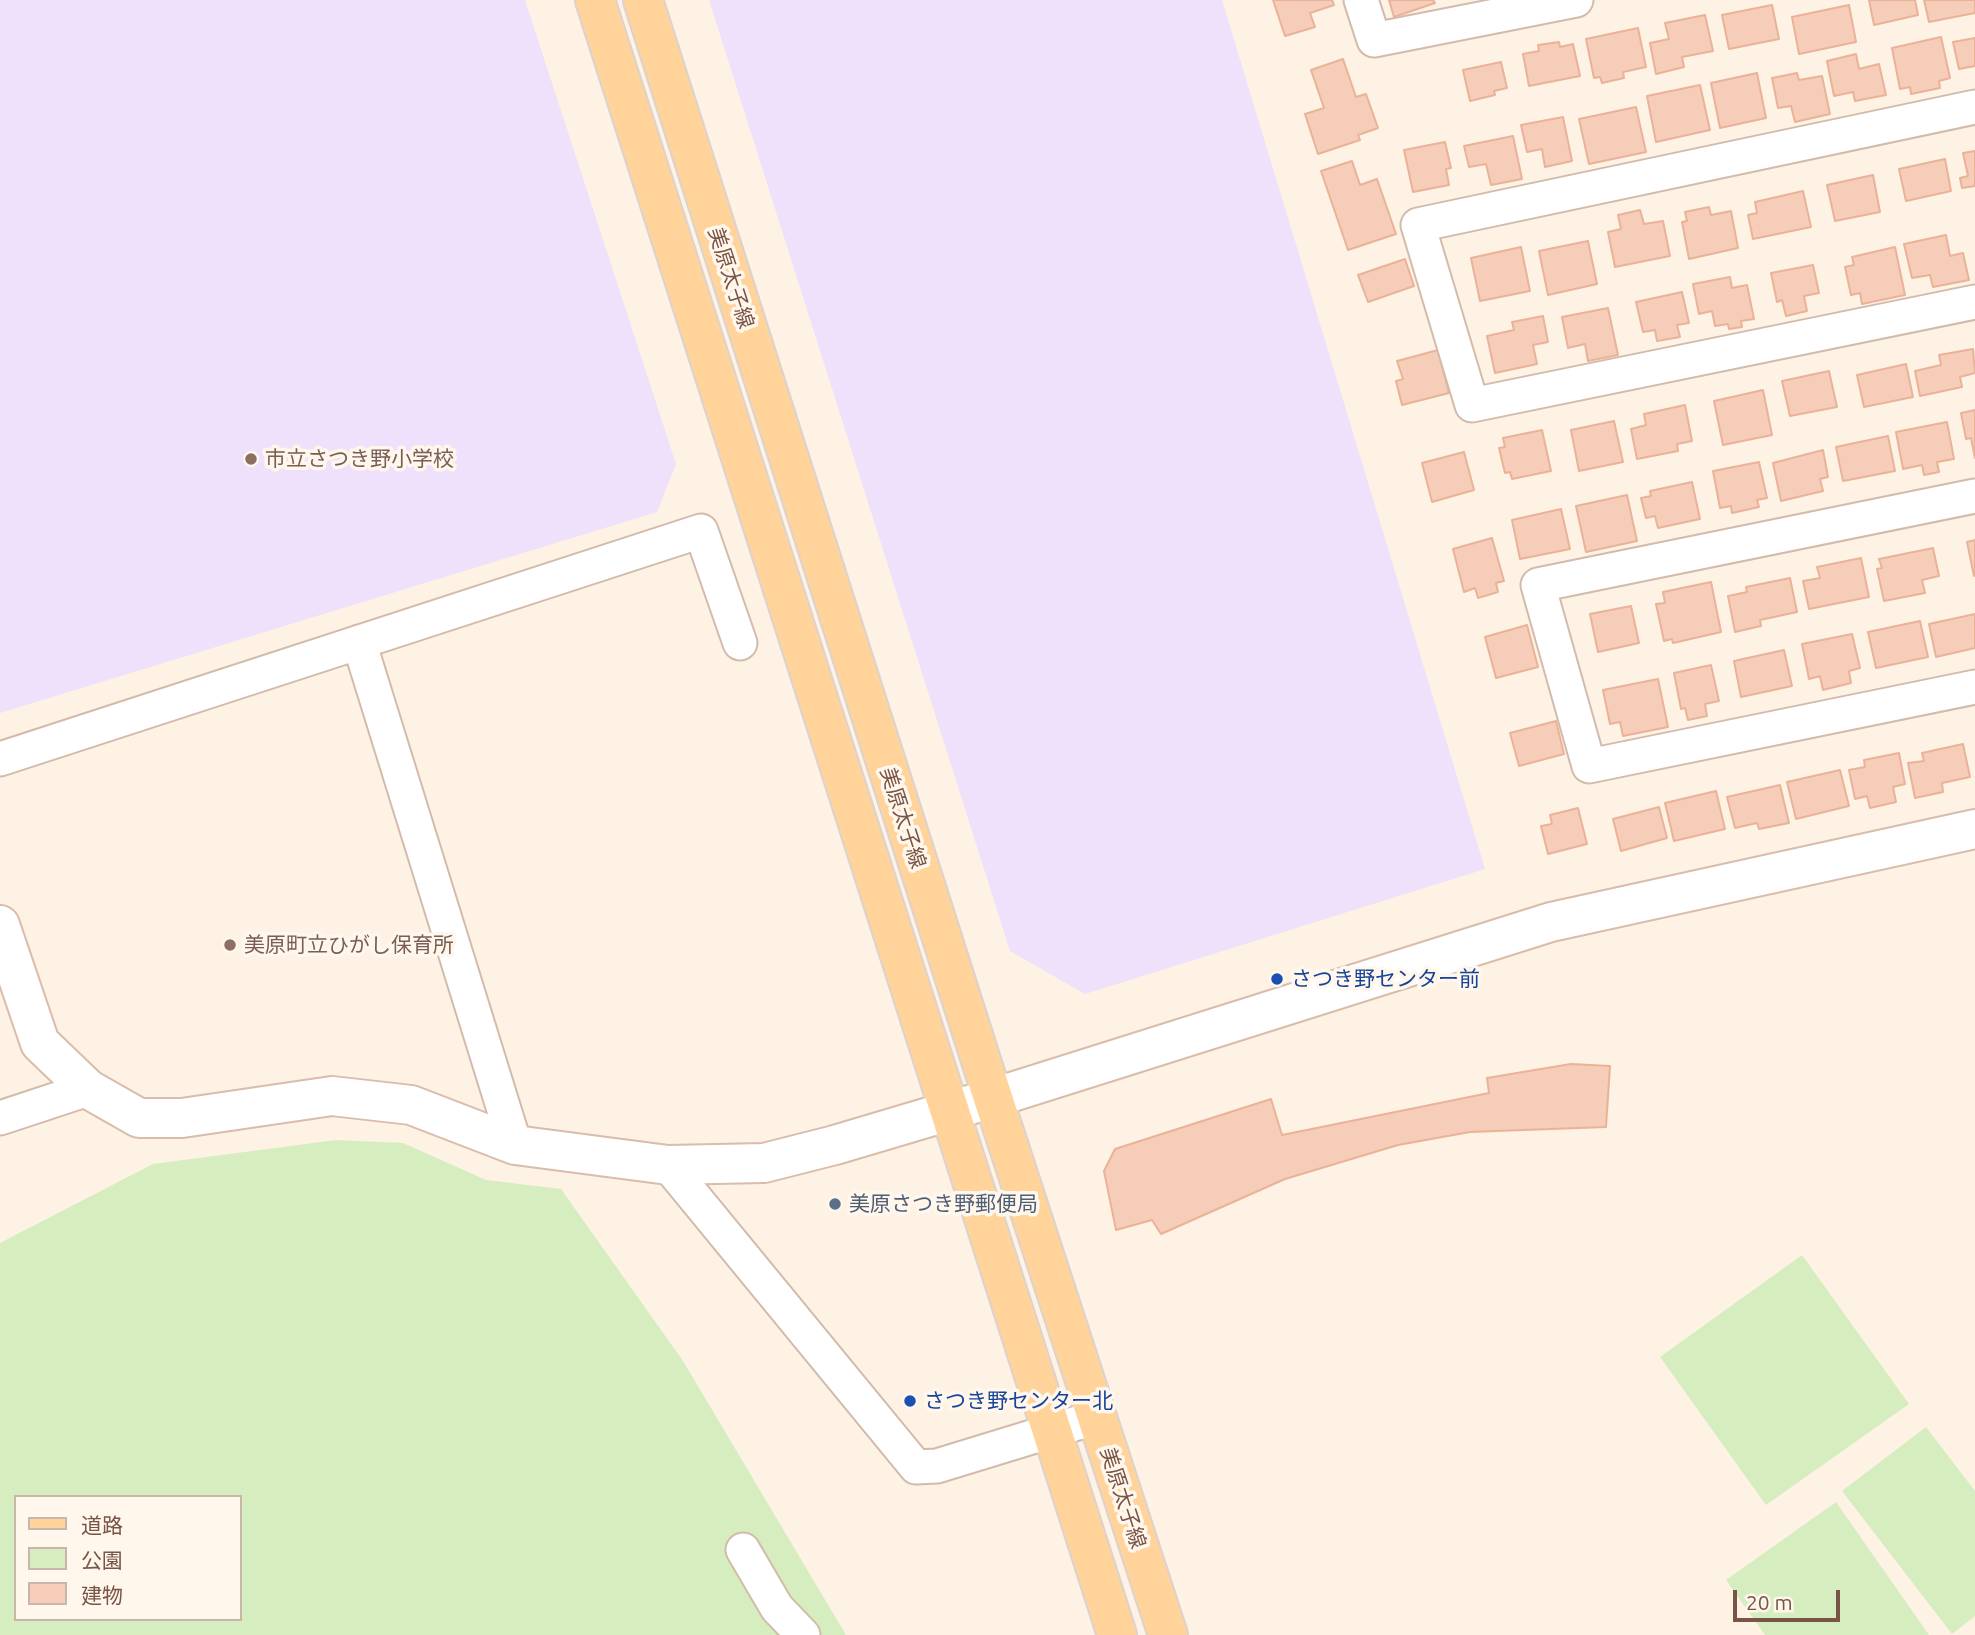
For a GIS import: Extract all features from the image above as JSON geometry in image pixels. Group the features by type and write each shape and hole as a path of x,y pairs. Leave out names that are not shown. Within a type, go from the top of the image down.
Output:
{"main road":[{"name":"美原太子線","path":"595,0 1117,1635"},
{"name":"美原太子線","path":"643,0 993,1098 1168,1635"}],"street":[{"path":"1361,0 1374,40 1566,1"},
{"path":"1975,107 1418,225 1472,405 1975,302"},
{"path":"1975,496 1538,585 1589,766 1975,687"},
{"path":"0,759 701,531 740,643"},
{"path":"359,642 515,1146"},
{"path":"0,925 40,1043 88,1089 139,1118 194,1117 332,1096 411,1105 515,1146 668,1166 764,1163 993,1098 1551,922 1975,829"},
{"path":"0,1118 88,1089"},
{"path":"668,1166 916,1467 937,1466 1097,1417"},
{"path":"743,1550 777,1608 803,1635"}],"shaded area":[{"path":"0,0 525,0 676,464 657,512 0,713"},
{"path":"709,0 1222,0 1485,869 1085,994 1010,951"}],"green space":[{"path":"336,1140 403,1143 486,1180 561,1189 683,1361 846,1635 0,1635 0,1243 153,1164"},
{"path":"1802,1255 1909,1404 1766,1505 1660,1357"},
{"path":"1926,1427 1975,1491 1975,1616 1952,1634 1842,1491"},
{"path":"1836,1502 1929,1635 1765,1635 1726,1580"}],"building":[{"path":"1273,0 1332,0 1334,5 1310,13 1315,27 1285,36"},
{"path":"1389,0 1433,0 1435,3 1394,17"},
{"path":"1869,0 1915,0 1918,15 1874,25"},
{"path":"1924,0 1975,0 1975,13 1929,22"},
{"path":"1772,5 1779,39 1729,49 1722,15"},
{"path":"1849,5 1856,42 1799,54 1792,17"},
{"path":"1705,15 1713,51 1682,57 1684,67 1656,74 1650,43 1669,39 1665,23"},
{"path":"1638,28 1646,67 1623,72 1624,78 1602,83 1600,77 1594,78 1586,39"},
{"path":"1941,37 1950,78 1939,81 1940,88 1911,94 1910,87 1900,89 1892,48"},
{"path":"1975,38 1975,66 1959,69 1953,42"},
{"path":"1559,42 1560,47 1573,44 1580,76 1529,86 1523,54 1539,51 1538,45"},
{"path":"1856,54 1859,69 1879,64 1886,95 1855,101 1853,92 1834,96 1827,61"},
{"path":"1343,59 1356,97 1366,94 1378,128 1358,135 1360,140 1318,154 1305,114 1324,108 1311,70"},
{"path":"1501,62 1507,88 1494,91 1495,95 1470,101 1463,70"},
{"path":"1757,73 1766,118 1720,128 1711,83"},
{"path":"1797,73 1799,80 1822,76 1830,114 1795,122 1791,106 1778,108 1772,78"},
{"path":"1700,85 1710,130 1656,142 1647,96"},
{"path":"1636,107 1646,152 1589,164 1579,119"},
{"path":"1563,117 1572,161 1545,167 1542,149 1527,152 1521,125"},
{"path":"1513,136 1522,179 1491,185 1486,164 1469,167 1464,146"},
{"path":"1445,142 1451,168 1446,169 1449,185 1413,192 1404,150"},
{"path":"1975,151 1975,186 1962,188 1960,178 1968,176 1963,153"},
{"path":"1945,159 1951,191 1906,201 1899,169"},
{"path":"1352,161 1360,185 1377,179 1396,234 1348,250 1321,171"},
{"path":"1873,175 1880,212 1835,221 1827,185"},
{"path":"1803,191 1811,227 1753,239 1748,215 1757,213 1755,202"},
{"path":"1709,207 1711,215 1731,211 1738,248 1689,259 1682,222 1687,221 1685,212"},
{"path":"1640,210 1644,224 1663,221 1670,256 1615,267 1608,232 1621,229 1618,215"},
{"path":"1946,235 1950,256 1963,253 1969,280 1933,287 1930,275 1912,278 1904,244"},
{"path":"1588,241 1597,284 1548,295 1539,251"},
{"path":"1521,247 1530,291 1480,301 1471,258"},
{"path":"1895,247 1905,295 1862,304 1860,293 1851,295 1845,267 1854,265 1852,257"},
{"path":"1405,259 1414,286 1368,302 1358,275"},
{"path":"1813,265 1819,293 1804,296 1807,311 1786,316 1782,300 1777,302 1771,273"},
{"path":"1730,277 1732,288 1747,285 1754,319 1741,321 1742,327 1729,329 1728,324 1715,326 1712,311 1699,314 1693,284"},
{"path":"1682,292 1689,323 1677,325 1680,337 1657,341 1655,330 1643,332 1636,302"},
{"path":"1608,308 1618,355 1588,361 1585,344 1568,348 1562,317"},
{"path":"1543,316 1548,342 1533,345 1537,364 1495,373 1487,336 1514,330 1512,322"},
{"path":"1973,349 1975,373 1960,377 1962,387 1920,396 1915,371 1941,365 1939,355"},
{"path":"1438,350 1449,393 1402,405 1396,381 1403,379 1397,361"},
{"path":"1906,364 1913,397 1864,407 1857,375"},
{"path":"1829,371 1837,407 1790,416 1782,381"},
{"path":"1763,390 1772,435 1723,445 1714,401"},
{"path":"1685,405 1692,441 1677,444 1678,451 1637,459 1631,429 1646,425 1644,414"},
{"path":"1975,410 1975,458 1971,438 1966,439 1961,413"},
{"path":"1614,421 1623,462 1579,471 1571,430"},
{"path":"1947,422 1954,459 1937,462 1939,472 1924,475 1922,465 1903,469 1896,432"},
{"path":"1542,430 1551,471 1512,479 1510,472 1505,473 1499,448 1505,447 1503,438"},
{"path":"1888,436 1895,471 1843,481 1836,447"},
{"path":"1823,450 1828,477 1820,479 1823,491 1781,501 1773,463"},
{"path":"1464,452 1474,490 1432,502 1422,463"},
{"path":"1759,462 1767,498 1757,500 1759,507 1732,513 1731,506 1720,508 1713,471"},
{"path":"1692,482 1700,519 1658,528 1655,516 1646,518 1641,498 1651,496 1650,491"},
{"path":"1627,495 1637,541 1586,552 1576,506"},
{"path":"1561,509 1570,549 1520,559 1512,520"},
{"path":"1492,538 1504,581 1496,583 1498,592 1478,598 1475,588 1464,592 1453,549"},
{"path":"1975,540 1975,575 1974,576 1967,542"},
{"path":"1933,548 1939,576 1922,580 1925,593 1884,601 1877,569 1882,568 1879,559"},
{"path":"1861,558 1869,597 1809,609 1803,581 1820,578 1817,567"},
{"path":"1790,578 1797,612 1760,620 1761,626 1735,632 1728,596 1747,592 1746,587"},
{"path":"1711,582 1721,632 1673,643 1672,639 1664,641 1656,604 1665,603 1663,592"},
{"path":"1631,606 1639,643 1598,652 1590,614"},
{"path":"1975,614 1975,648 1936,657 1929,624"},
{"path":"1920,621 1928,657 1876,668 1868,632"},
{"path":"1527,625 1538,667 1496,678 1485,637"},
{"path":"1852,634 1860,668 1849,671 1851,683 1823,690 1820,676 1809,679 1802,644"},
{"path":"1784,650 1792,686 1741,697 1734,661"},
{"path":"1711,665 1719,701 1705,704 1707,716 1688,720 1685,708 1681,709 1674,673"},
{"path":"1658,679 1668,727 1623,736 1620,722 1610,724 1603,690"},
{"path":"1556,721 1564,754 1519,766 1510,733"},
{"path":"1963,744 1970,777 1942,783 1943,792 1915,798 1908,763 1924,761 1922,753"},
{"path":"1899,753 1905,784 1893,787 1896,802 1870,808 1867,796 1855,799 1849,770 1865,767 1864,760"},
{"path":"1840,770 1849,806 1796,819 1787,782"},
{"path":"1780,785 1789,823 1759,829 1757,823 1735,828 1727,797"},
{"path":"1716,791 1725,829 1674,841 1665,803"},
{"path":"1659,807 1667,838 1621,851 1613,819"},
{"path":"1578,808 1587,844 1548,854 1541,826 1552,824 1550,815"},
{"path":"1571,1064 1610,1066 1606,1127 1470,1132 1398,1145 1285,1179 1161,1234 1152,1220 1116,1230 1104,1171 1115,1149 1271,1099 1282,1135 1489,1093 1487,1078"}],"place":[{"name":"市立さつき野小学校","path":"251,459"},
{"name":"美原町立ひがし保育所","path":"230,945"},
{"name":"さつき野センター前","path":"1277,979"},
{"name":"美原さつき野郵便局","path":"835,1204"},
{"name":"さつき野センター北","path":"910,1401"}]}
